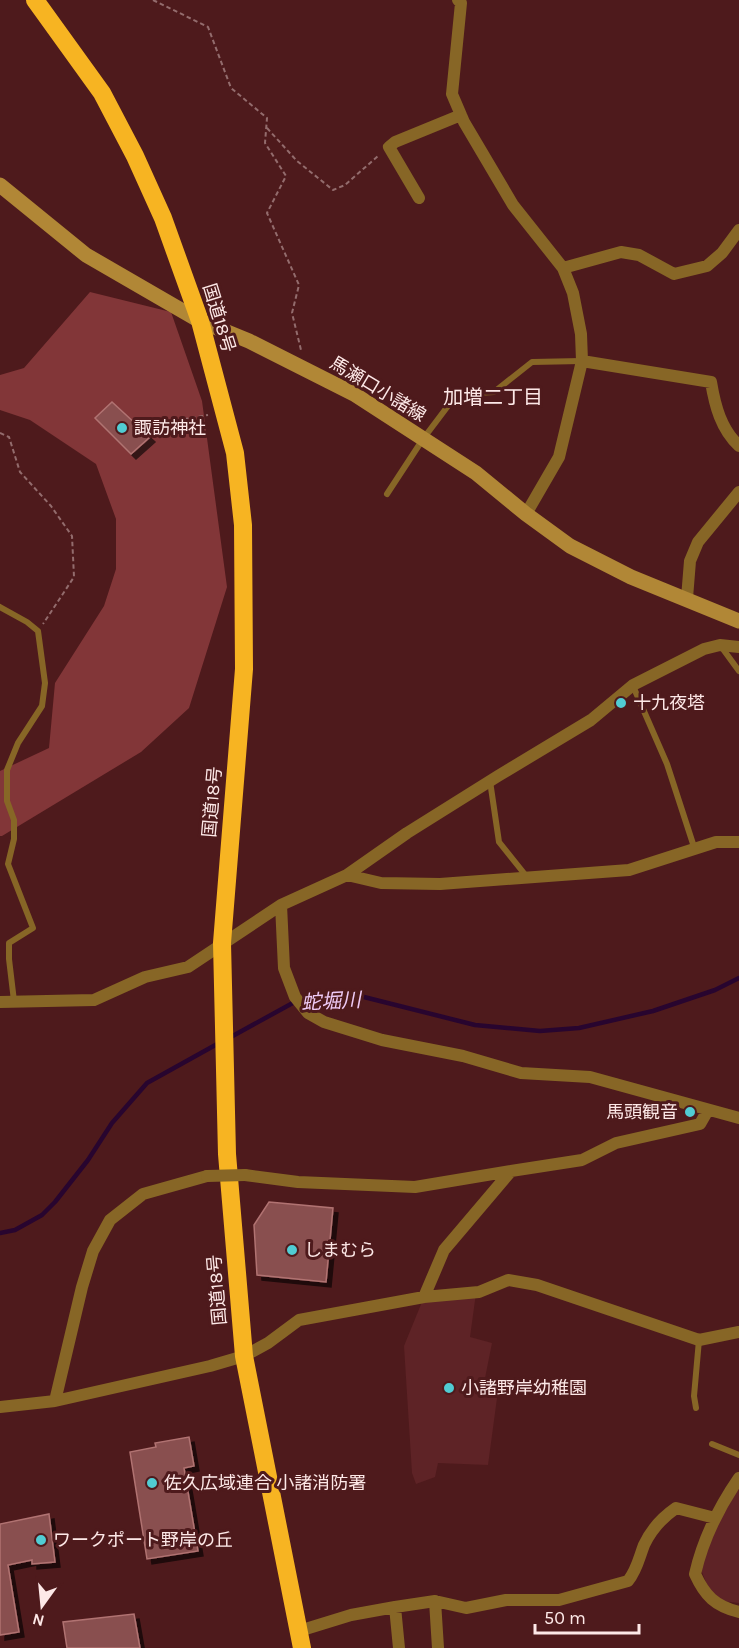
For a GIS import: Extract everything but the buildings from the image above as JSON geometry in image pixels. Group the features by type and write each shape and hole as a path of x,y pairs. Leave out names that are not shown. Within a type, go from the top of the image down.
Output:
{"highway":[{"name":"国道18号","path":"35,0 102,93 135,156 163,218 200,321 235,453 243,525 244,669 222,943 227,1154 244,1356 301,1640"}],"main road":[{"name":"馬瀬口小諸線","path":"0,185 86,255 200,321 249,341 354,394 476,473 570,546 631,577 739,621"}],"street":[{"path":"458,0 461,3 452,94 461,116 513,205 563,268 573,293 581,334 582,361 559,457 526,514"},
{"path":"419,198 389,147 395,142 461,116"},
{"path":"563,268 621,252 639,255 674,274 708,266 722,253 739,230"},
{"path":"582,361 711,382 716,409 731,438 739,446"},
{"path":"687,598 690,561 698,542 739,492"},
{"path":"0,1002 94,1000 145,977 188,967 281,905 347,875 490,780 591,720 633,685 704,649 720,645 739,647"},
{"path":"347,875 381,883 440,884 629,870 716,842 739,842"},
{"path":"281,905 284,968 295,997 308,1013 324,1022 382,1040 463,1056 521,1073 590,1077 739,1118"},
{"path":"55,1401 82,1287 93,1251 110,1220 143,1194 207,1176 245,1175 298,1182 415,1187 582,1160 615,1143 700,1124 708,1110"},
{"path":"424,1297 444,1250 511,1171"},
{"path":"0,1407 55,1401 210,1366 244,1356 268,1343 299,1320 424,1297 479,1292 508,1280 537,1285 699,1340 739,1332"},
{"path":"739,1478 715,1518 695,1574 702,1590 721,1607 739,1612"},
{"path":"301,1640 351,1615 395,1607 435,1601 466,1608 506,1600 559,1600 628,1581 634,1574 645,1542 663,1516 676,1508 715,1518"},
{"path":"435,1601 438,1648"},
{"path":"395,1607 399,1648"}],"lane":[{"path":"387,494 423,439 457,394 494,392 532,362 582,361"},
{"path":"0,607 38,631 45,683 42,706 18,743 7,770 7,801 14,820 14,839 8,864 33,928 9,943 14,1001"},
{"path":"720,645 739,671"},
{"path":"633,685 667,764 695,850"},
{"path":"490,780 499,842 528,877"},
{"path":"696,1408 694,1396 699,1340"},
{"path":"712,1443 739,1455"}],"path":[{"path":"153,0 208,27 231,88 267,118 265,143 286,176 267,213 299,285 292,313 300,348 320,377"},
{"path":"266,128 297,161 333,190 345,185 389,147"},
{"path":"147,426 223,412"},
{"path":"0,433 9,437 20,472 51,506 72,536 74,577 38,631"}],"shaded area":[{"path":"90,292 171,312 202,401 227,587 189,708 141,752 0,836 0,771 49,748 55,683 104,606 116,569 116,519 96,464 30,420 0,410 0,375 24,368"},
{"name":"小諸野岸幼稚園","path":"476,1293 470,1337 492,1343 485,1378 497,1398 488,1465 438,1463 435,1477 416,1484 412,1473 404,1346 424,1297"},
{"path":"739,1481 739,1603 713,1600 698,1562"}],"waterway":[{"name":"蛇堀川","path":"229,1038 300,999 346,995 360,996 475,1025 540,1031 579,1028 653,1011 715,990 739,978"},
{"name":"蛇堀川","path":"0,1233 15,1230 42,1215 55,1202 88,1160 112,1123 147,1083 219,1043"}],"place":[{"name":"諏訪神社","path":"122,428"},
{"name":"十九夜塔","path":"621,703"},
{"name":"馬頭観音","path":"690,1112"},
{"name":"しまむら","path":"292,1250"},
{"name":"小諸野岸幼稚園","path":"449,1388"},
{"name":"佐久広域連合 小諸消防署","path":"152,1483"},
{"name":"ワークポート野岸の丘","path":"41,1540"}],"district":[{"name":"加増二丁目","path":"493,397"}]}
